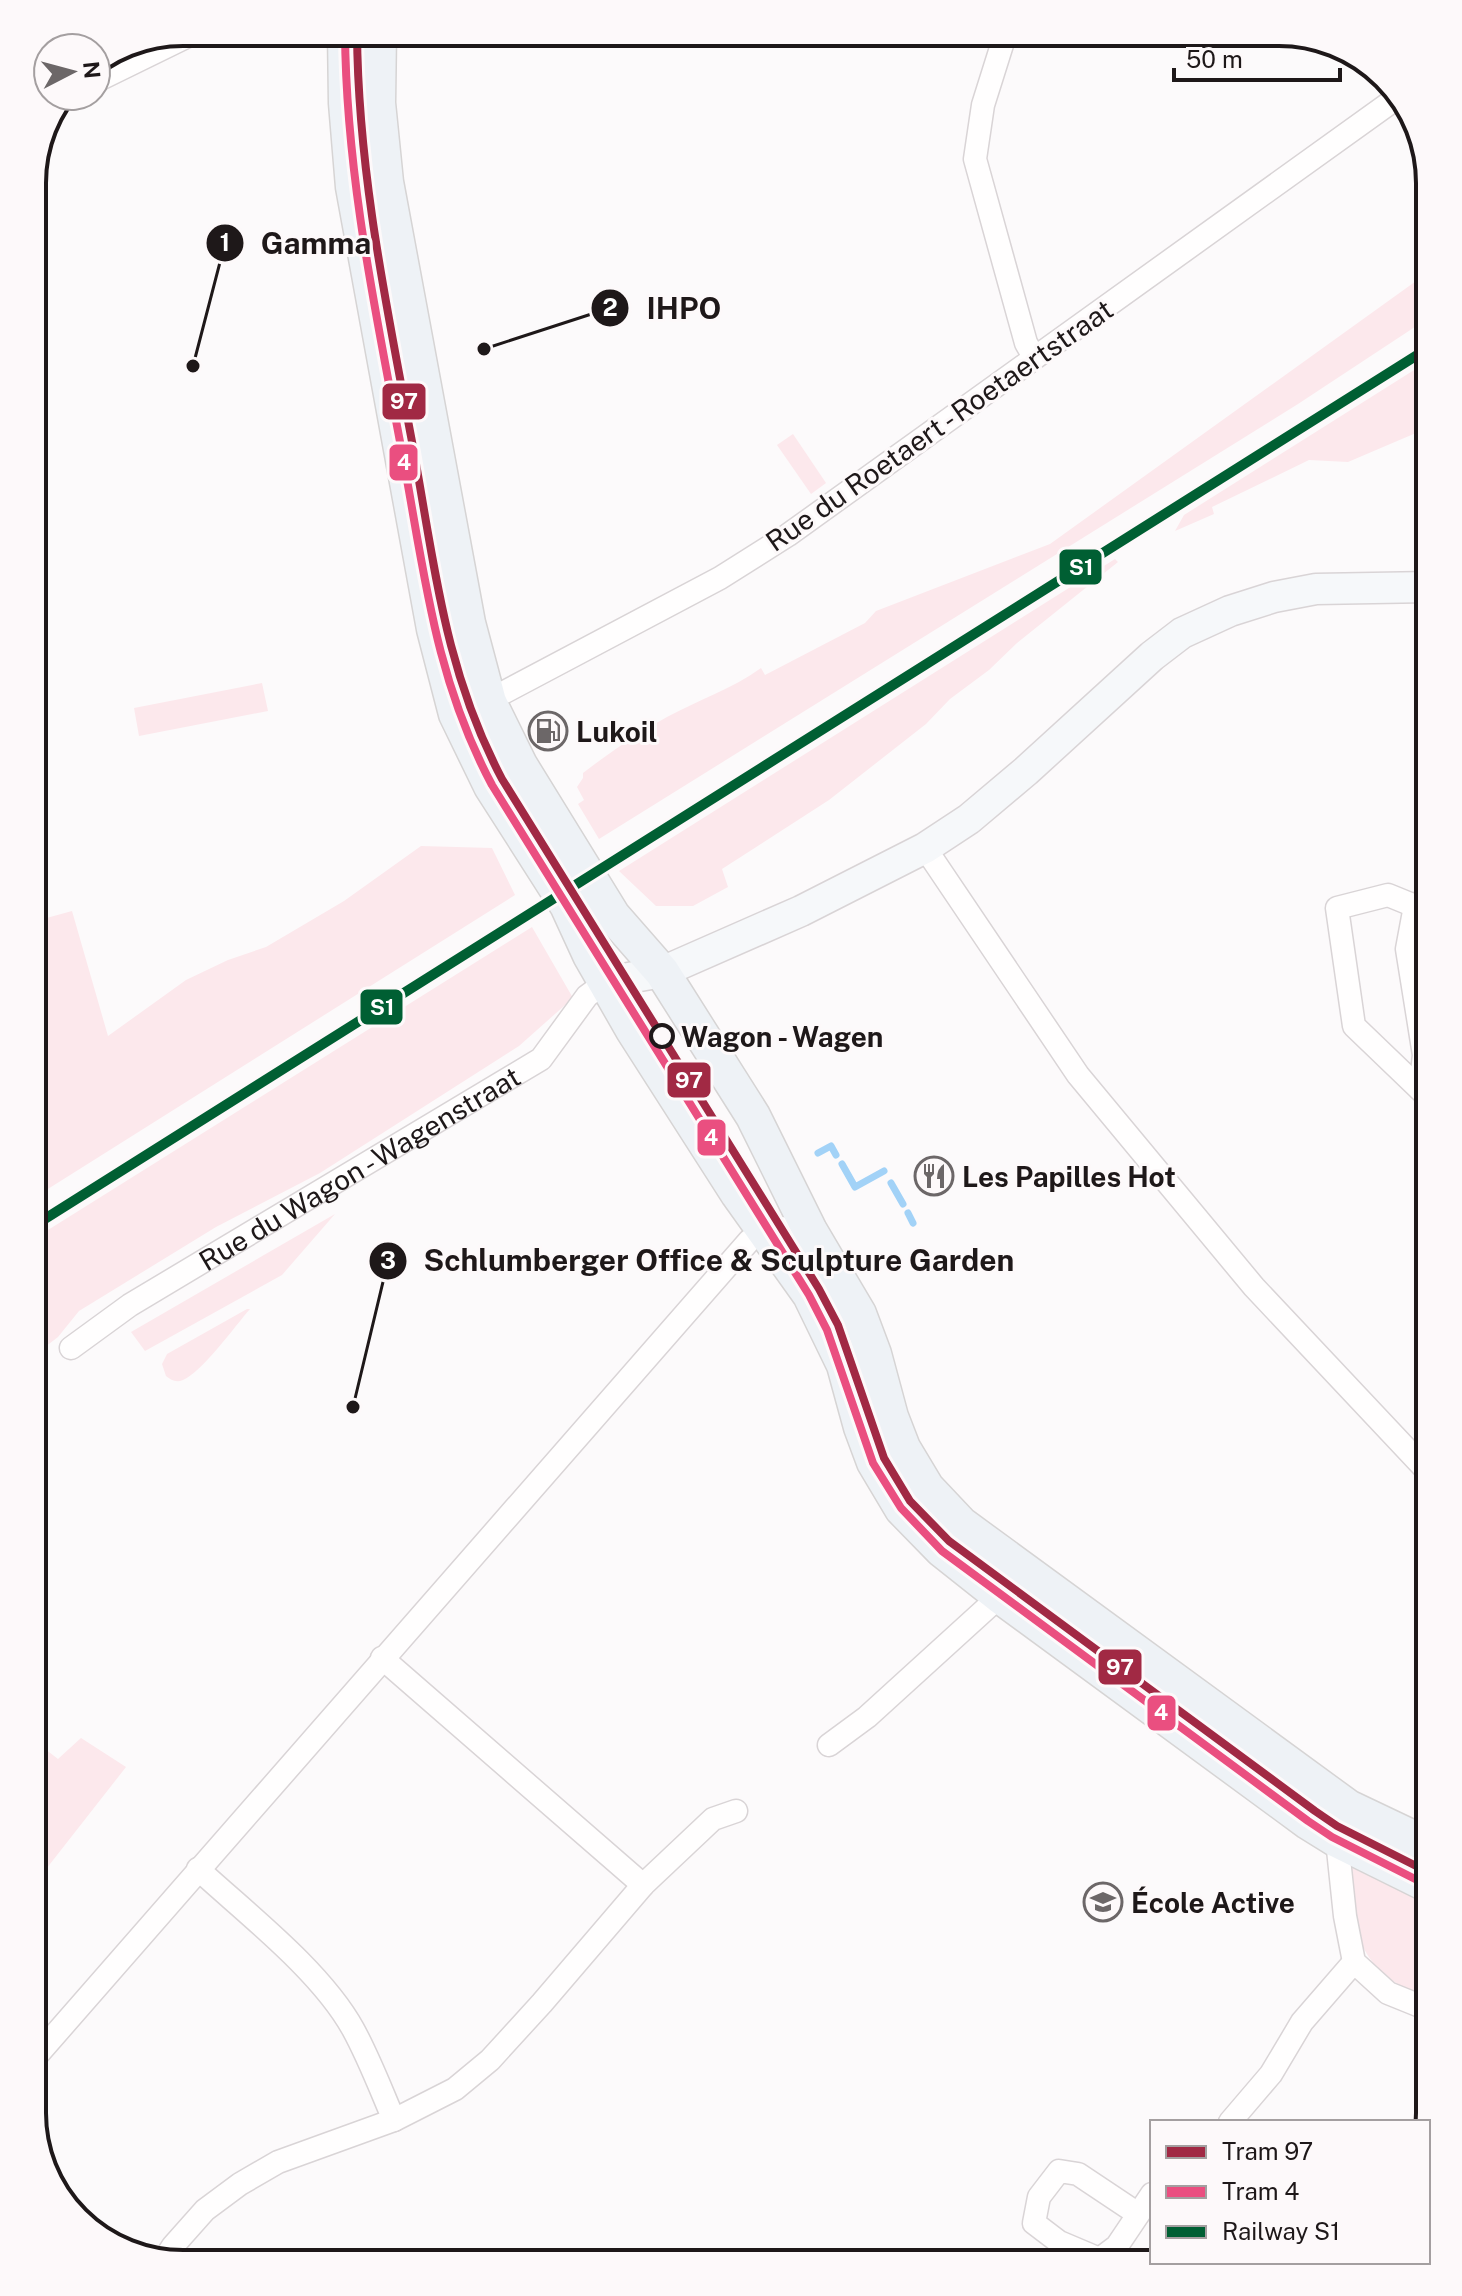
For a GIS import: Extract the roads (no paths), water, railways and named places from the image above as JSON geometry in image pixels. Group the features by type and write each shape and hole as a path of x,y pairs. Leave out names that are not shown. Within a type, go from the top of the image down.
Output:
{"main road":[{"path":"345,46 353,187 443,668 456,714 491,786 567,905 583,942 633,978 753,1116 810,1231 859,1314 903,1448 927,1488 961,1524 1348,1807 1416,1839"},
{"path":"379,46 378,103 386,182 468,623 489,702 520,765 613,916 633,978 633,1030 738,1194 810,1295 844,1365 874,1462 902,1509 942,1550 1000,1596 1308,1822 1416,1879"}],"street":[{"path":"1002,46 983,105 975,159 1026,343 1034,357"},
{"path":"112,73 163,48"},
{"name":"Rue du Roetaert - Roetaertstraat","path":"456,714 489,702 720,578 788,535 1390,103"},
{"path":"633,978 801,911 925,848 969,819 1152,656 1182,633 1230,611 1274,597 1316,589 1416,587"},
{"path":"925,848 1078,1075 1254,1287 1416,1459"},
{"path":"1416,899 1388,895 1337,908 1354,1026 1416,1085"},
{"path":"1416,920 1407,949 1416,1005"},
{"name":"Rue du Wagon - Wagenstraat","path":"71,1348 130,1305 541,1059 587,996 633,978"},
{"path":"46,2045 749,1241 770,1227 810,1231"},
{"path":"829,1745 867,1717 1000,1596"},
{"path":"382,1658 643,1885"},
{"path":"171,2249 205,2210 240,2184 278,2162 394,2120 455,2089 490,2060 643,1885 713,1819 736,1811"},
{"path":"1337,1840 1345,1916 1354,1962 1388,1993 1416,2004"},
{"path":"198,1869 300,1964 327,1994 352,2028 394,2120"},
{"path":"1232,2120 1271,2074 1302,2022 1354,1962"},
{"path":"1079,2250 1059,2242 1034,2223 1039,2197 1059,2171 1078,2174 1138,2214"},
{"path":"1114,2250 1150,2197"}],"waterway":[{"path":"818,1153 831,1146 836,1155"},
{"path":"842,1164 855,1187 884,1171"},
{"path":"891,1183 903,1204"},
{"path":"908,1213 913,1223"}],"tram line":[{"name":"4","path":"346,46 356,189 372,292 424,578 456,703 492,785 809,1295 827,1330 873,1463 901,1508 942,1551 1308,1821 1332,1837 1416,1879"},
{"name":"97","path":"358,46 368,189 384,292 444,616 454,657 482,738 502,779 819,1289 838,1325 884,1458 910,1501 949,1541 1315,1811 1337,1826 1416,1866"}],"rail line":[{"name":"S1","path":"46,1218 1416,356"}],"place":[{"name":"IHPO","path":"484,349"},
{"name":"Gamma","path":"193,366"},
{"name":"Lukoil","path":"548,731"},
{"name":"Wagon - Wagen","path":"662,1036"},
{"name":"Les Papilles Hot","path":"934,1176"},
{"name":"Schlumberger Office & Sculpture Garden","path":"353,1407"},
{"name":"École Active","path":"1103,1902"}]}
